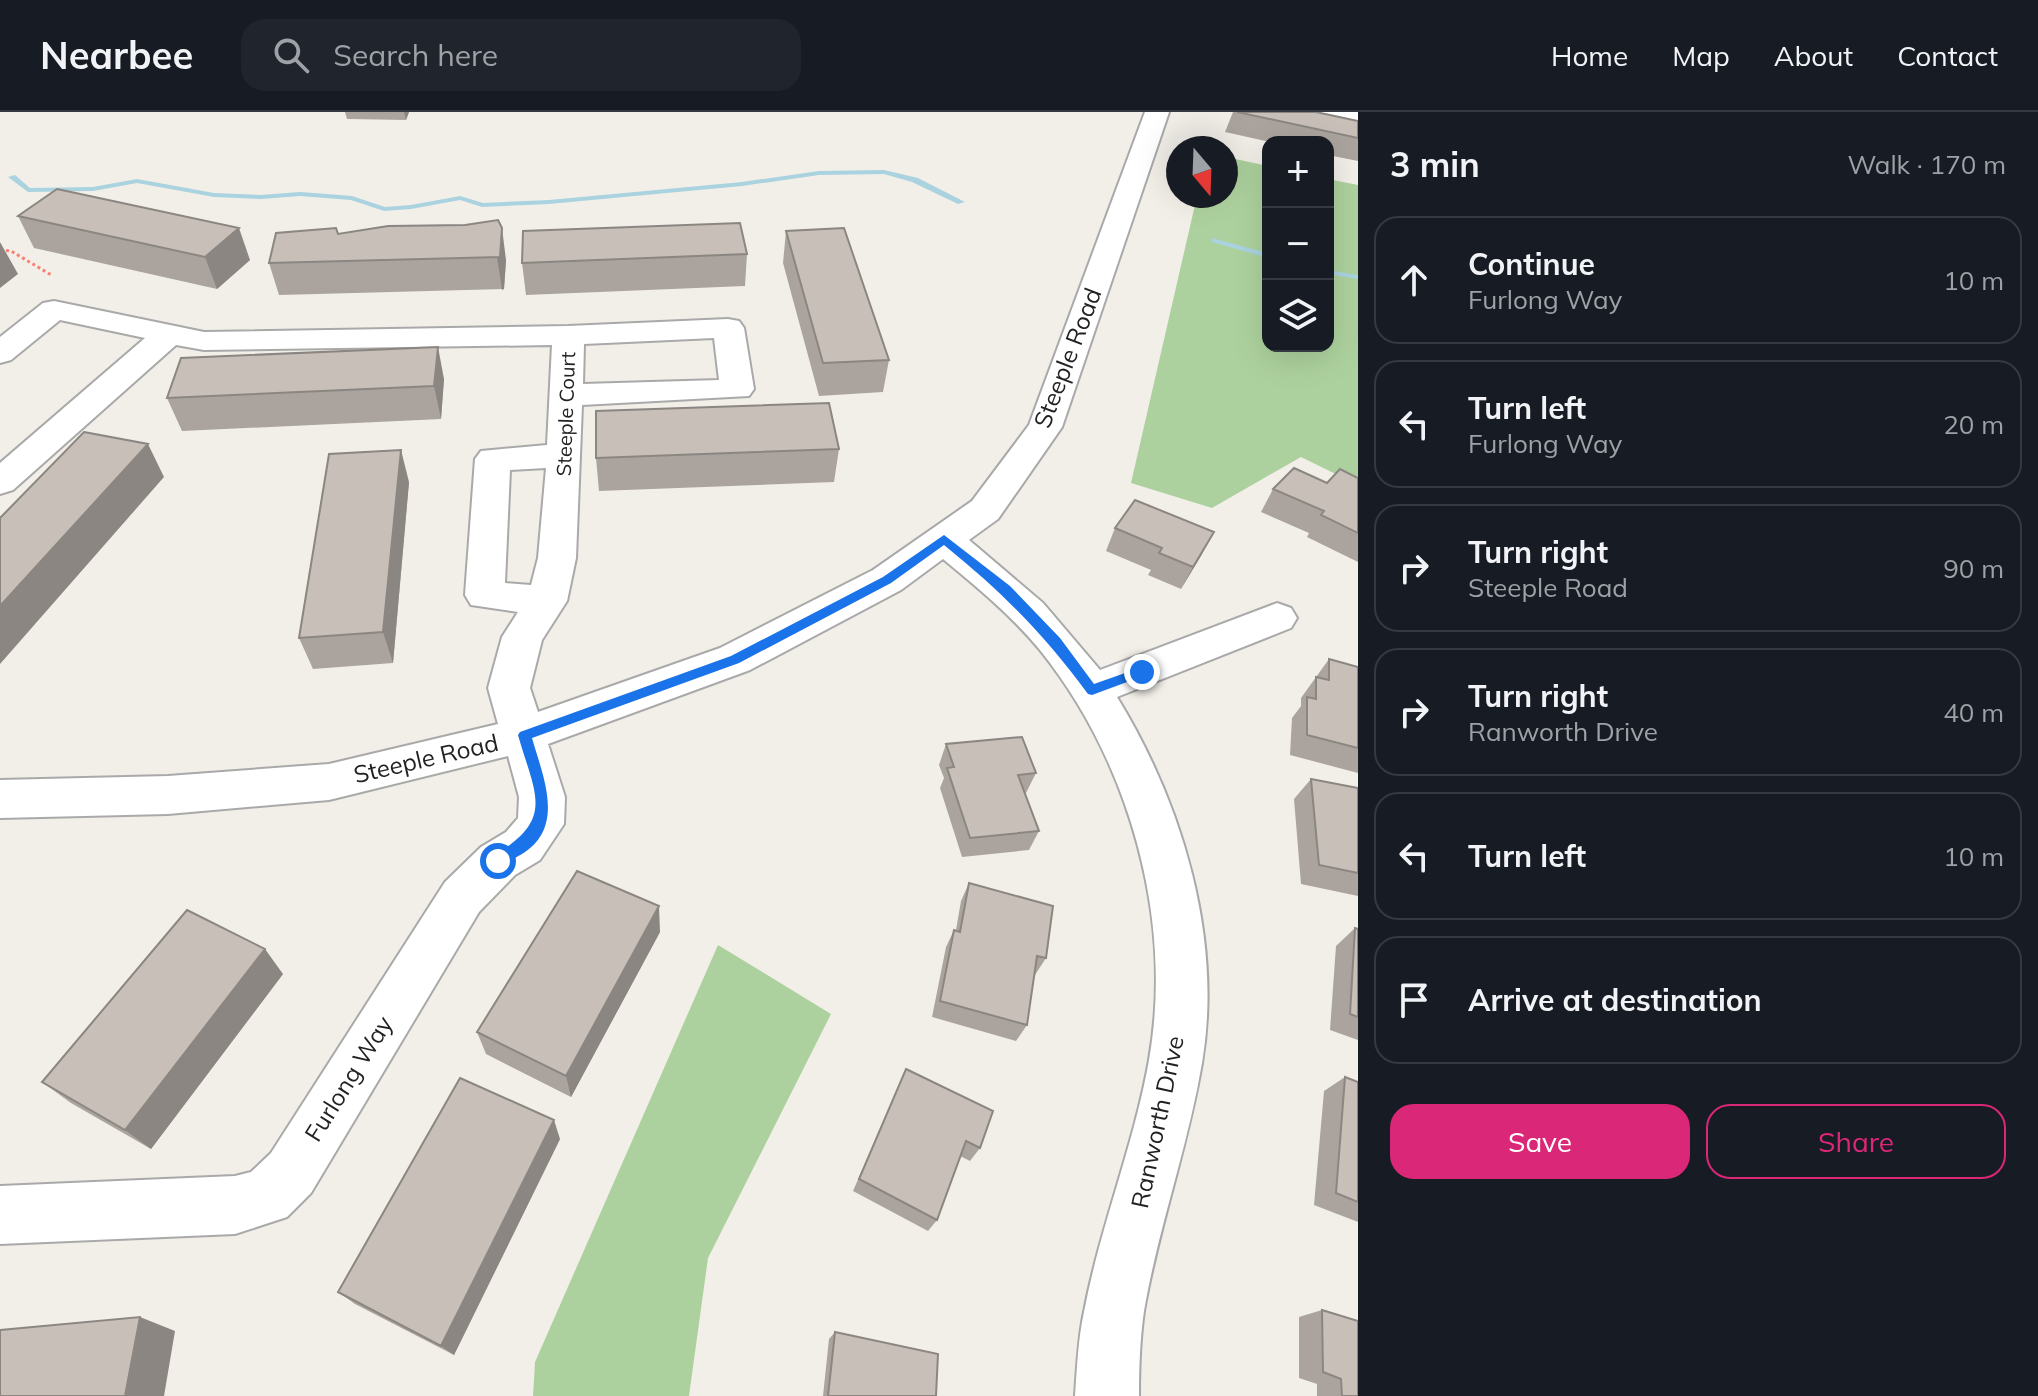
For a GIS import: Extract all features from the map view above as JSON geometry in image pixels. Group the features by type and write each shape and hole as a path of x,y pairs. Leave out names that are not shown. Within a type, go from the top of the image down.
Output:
{"street":[{"name":"Steeple Road","path":"0,799 168,795 329,782 524,735 735,659 887,580 985,510 1045,427 1157,112"},
{"path":"1323,112 1358,119"},
{"name":"Steeple Court","path":"0,353 54,310 204,341 568,335 557,558 547,601 522,637 509,688 524,735"},
{"path":"566,395 737,389 728,328 568,335"},
{"path":"0,482 169,334"},
{"path":"547,601 485,595 493,459 564,456"},
{"name":"Ranworth Drive","path":"944,539 1006,589 1056,642 1092,690 1133,766 1165,859 1177,912 1181,1003 1176,1058 1112,1323 1107,1396"},
{"path":"1092,690 1277,618"},
{"name":"Furlong Way","path":"0,1215 235,1205 267,1197 291,1173 462,897 498,861 523,846 541,824 542,797 524,735"}],"path":[{"path":"0,250 11,251 53,276"}],"green space":[{"path":"1238,160 1262,165 1262,352 1334,352 1334,180 1358,185 1358,485 1301,457 1212,508 1131,483 1194,208 1238,208"},
{"path":"718,945 831,1014 708,1258 689,1396 533,1396 535,1362"}],"building":[{"path":"1237,112 1316,112 1358,121 1358,138"},
{"path":"57,189 239,228 205,257 18,216"},
{"path":"498,220 502,228 500,257 269,263 276,233 336,228 338,234 388,226 465,225"},
{"path":"740,223 747,254 522,263 523,231"},
{"path":"844,228 889,360 823,363 786,231"},
{"path":"438,347 434,386 167,398 181,358"},
{"path":"829,403 839,449 596,458 596,411"},
{"path":"84,432 148,444 0,606 0,518"},
{"path":"401,450 383,632 299,638 329,454"},
{"path":"1294,468 1327,483 1340,469 1358,478 1358,533 1321,515 1324,511 1273,489"},
{"path":"1135,500 1214,532 1193,567 1159,553 1162,548 1115,528"},
{"path":"1329,659 1358,667 1358,748 1307,735 1307,697 1316,699 1316,677 1329,680"},
{"path":"1022,737 1036,773 1018,775 1039,831 970,838 947,768 954,767 946,744"},
{"path":"1311,779 1358,788 1358,873 1319,865"},
{"path":"577,871 659,906 566,1076 477,1032"},
{"path":"969,883 1053,906 1046,958 1037,956 1027,1025 940,1001 954,930 960,932"},
{"path":"187,910 265,949 125,1130 42,1082"},
{"path":"1355,928 1358,929 1358,1017 1350,1014"},
{"path":"906,1069 993,1111 980,1148 966,1141 937,1220 859,1179"},
{"path":"1345,1077 1358,1082 1358,1202 1336,1193"},
{"path":"460,1078 554,1120 441,1346 338,1292"},
{"path":"1322,1310 1358,1321 1358,1396 1342,1396 1341,1379 1323,1372"},
{"path":"140,1317 125,1396 0,1396 0,1330"},
{"path":"835,1332 938,1354 936,1396 828,1396"}],"waterway":[{"path":"12,177 28,190 93,189 137,181 214,195 261,197 300,194 352,198 384,209 460,198 482,205 549,202 742,184 819,173 884,172 915,180 961,202"},
{"path":"1215,240 1262,254"},
{"path":"1334,273 1358,277"}],"route":[{"path":"498,861 523,846 541,824 542,797 524,735 735,659 887,580 944,539 1006,589 1056,642 1092,690 1142,672"}]}
